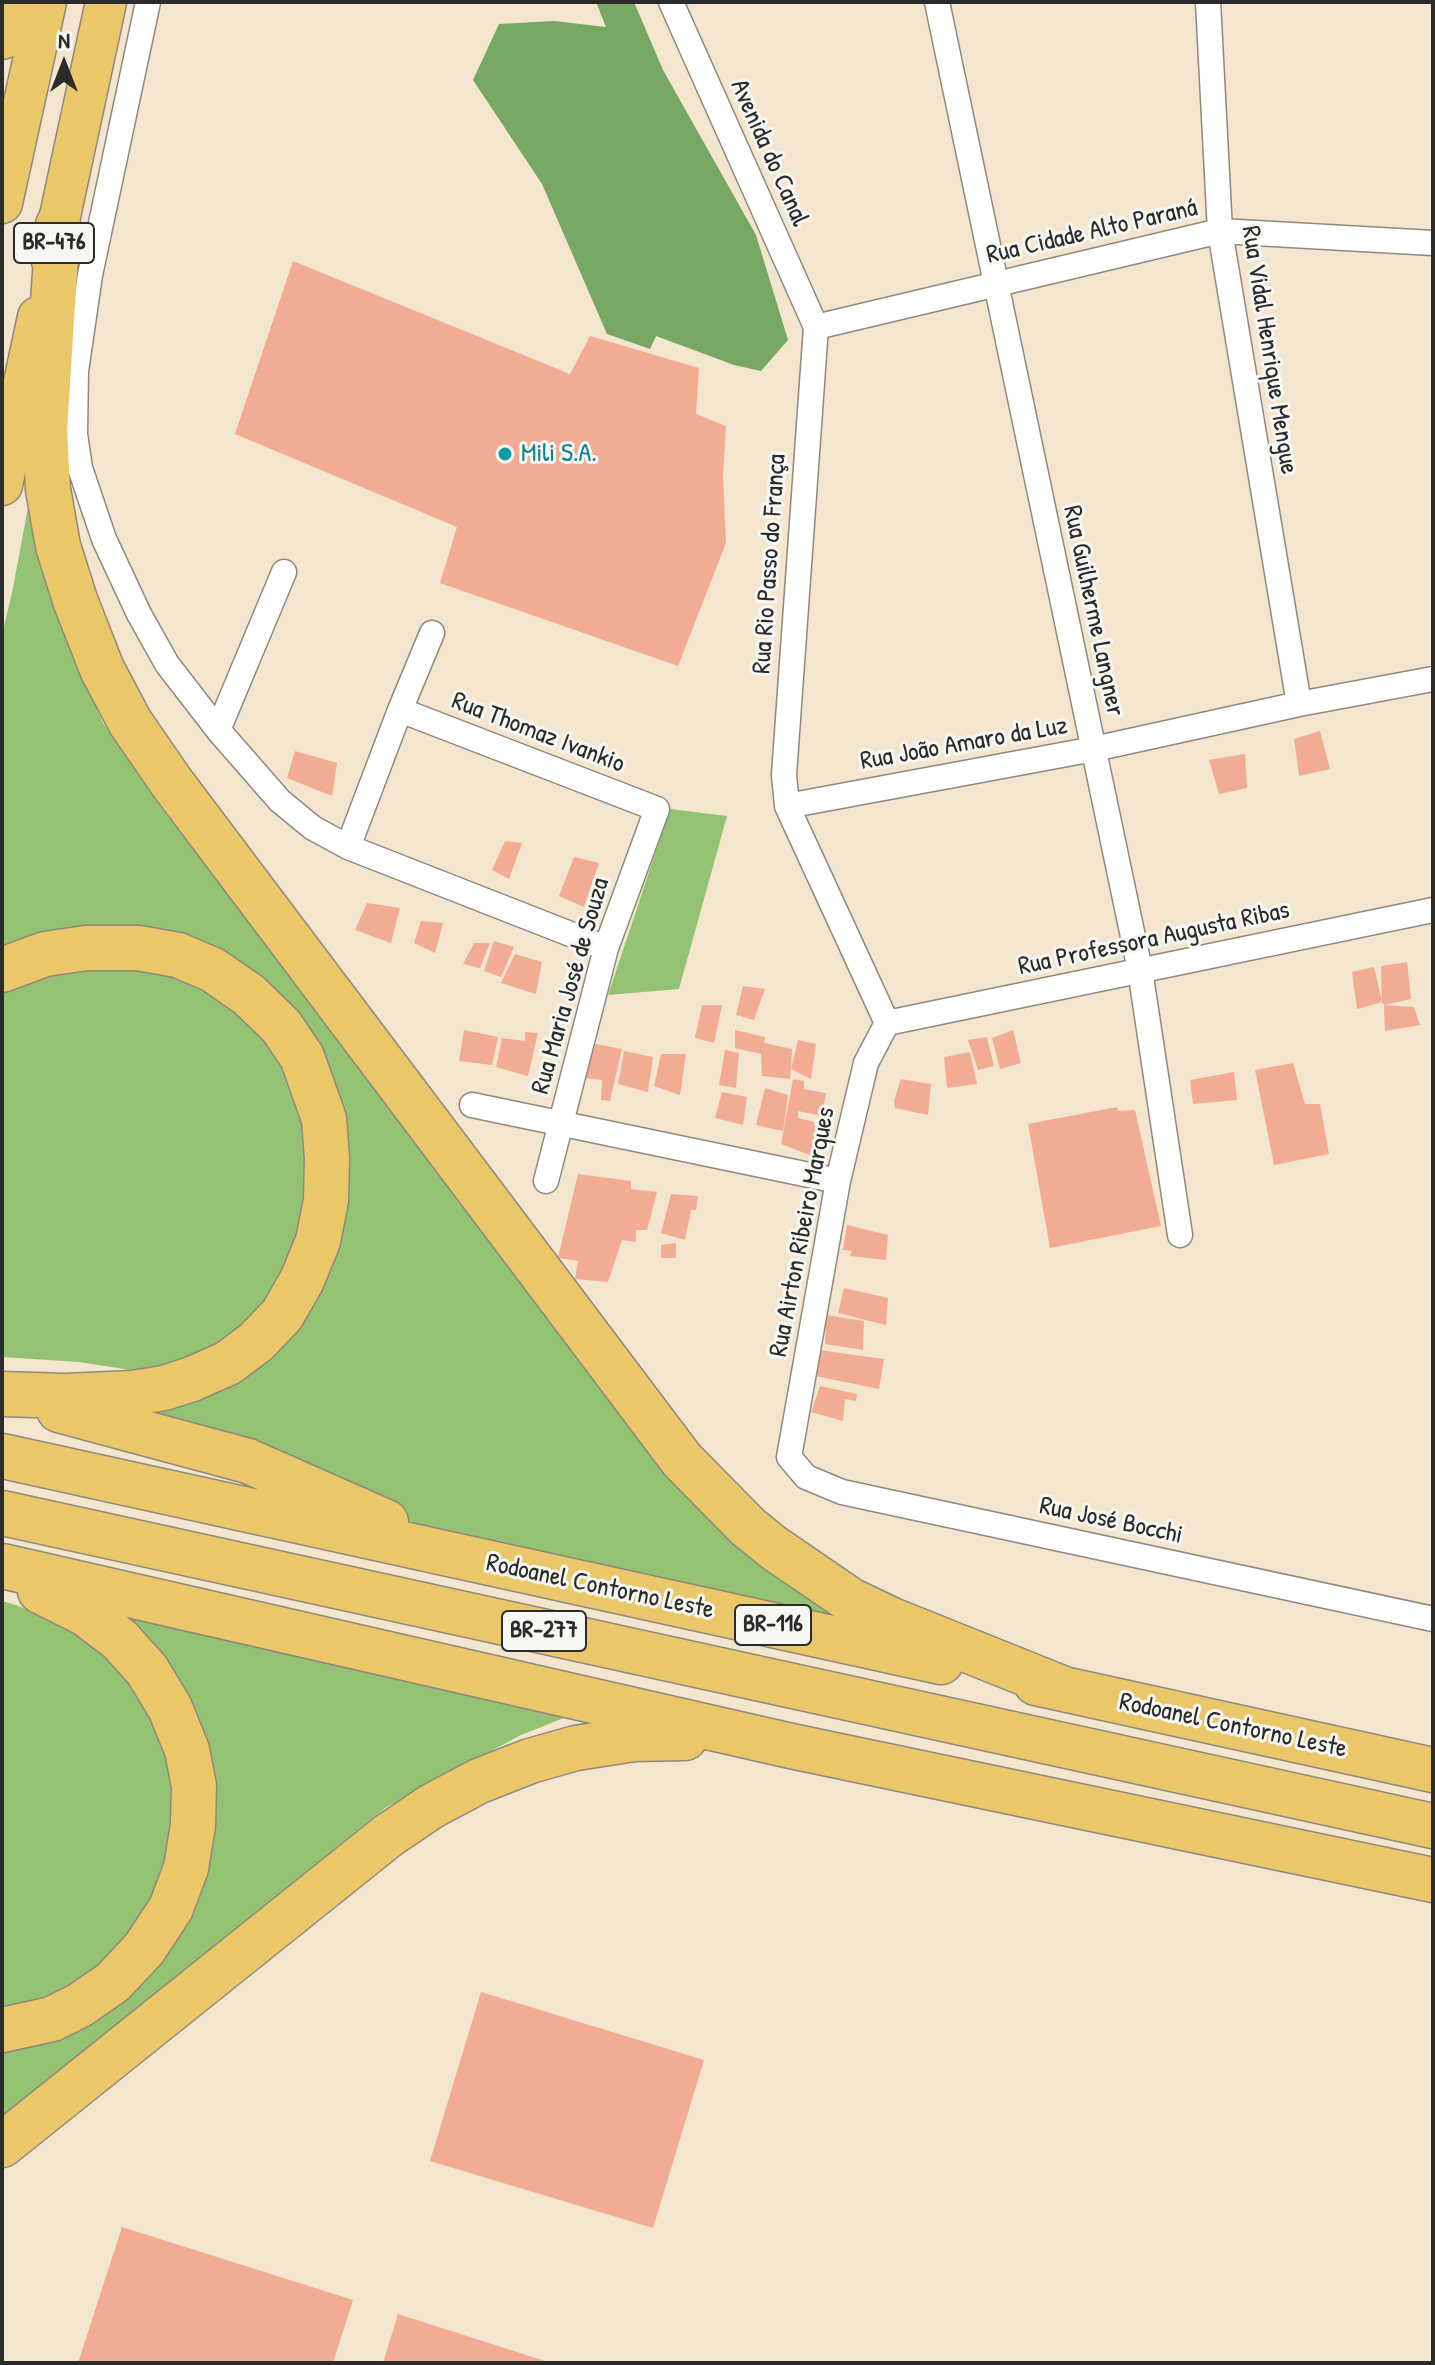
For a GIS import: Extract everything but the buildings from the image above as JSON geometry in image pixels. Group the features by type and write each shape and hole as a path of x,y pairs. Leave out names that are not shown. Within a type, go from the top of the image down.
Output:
{"highway":[{"path":"2,37 18,2"},
{"path":"2,203 46,2"},
{"name":"BR-476","path":"2,485 106,2"},
{"path":"58,225 45,430 48,489 58,546 75,600 102,669 130,722 172,783 682,1460 748,1527 850,1600 1064,1689"},
{"path":"2,970 45,954 86,948 138,948 178,955 213,970 249,995 281,1026 302,1057 324,1119 327,1158 326,1200 321,1227 302,1280 282,1315 256,1342 228,1363 164,1388 133,1393 2,1395"},
{"name":"BR-116","path":"2,1395 248,1461 482,1561"},
{"name":"Rodoanel Contorno Leste","path":"2,1456 1433,1770"},
{"name":"Rodoanel Contorno Leste","path":"2,1513 1433,1826"},
{"path":"2,1566 791,1746 1433,1880"},
{"path":"2,1573 86,1614 129,1650 147,1670 170,1708 187,1750 194,1786 193,1825 186,1868 171,1908 144,1949 113,1982 80,2005 52,2019 2,2030"},
{"path":"133,1596 495,1620"},
{"path":"2,2145 389,1835 432,1806 479,1781 565,1751 634,1739 695,1737 791,1746"}],"street":[{"path":"148,2 83,318 76,371 75,434 80,468 104,539 139,614 167,664 218,730 280,801 313,828 348,847 606,948"},
{"name":"Avenida do Canal","path":"671,2 816,327"},
{"name":"Rua Guilherme Langner","path":"937,2 1140,970 1180,1235"},
{"name":"Rua Vidal Henrique Mengue","path":"1208,2 1220,231 1299,704"},
{"name":"Rua Cidade Alto Paraná","path":"816,327 1220,231 1433,243"},
{"name":"Rua Rio Passo do França","path":"787,806 784,775 787,718 816,327"},
{"path":"218,730 284,572"},
{"path":"348,847 432,633"},
{"name":"Rua João Amaro da Luz","path":"787,806 1094,749 1299,704 1433,679"},
{"name":"Rua Thomaz Ivankio","path":"400,710 657,809"},
{"path":"787,806 887,1023"},
{"name":"Rua Maria José de Souza","path":"546,1181 606,948 657,809"},
{"name":"Rua Professora Augusta Ribas","path":"887,1023 1433,910"},
{"name":"Rua Airton Ribeiro Marques","path":"789,1457 838,1181 866,1063 887,1023"},
{"path":"472,1105 838,1181"},
{"name":"Rua José Bocchi","path":"789,1457 806,1477 842,1492 1433,1619"}],"green space":[{"path":"596,2 634,2 663,70 756,235 788,340 761,371 734,365 656,336 650,349 607,334 542,184 473,80 499,24 554,21 606,27"},
{"path":"34,475 40,548 57,616 103,723 162,809 454,1191 840,1618 445,1532 412,1522 274,1455 114,1414 185,1405 244,1378 347,1180 232,967 2,958 2,635"},
{"path":"670,809 727,816 679,989 608,995"},
{"path":"154,962 221,992 262,1028 314,1126 306,1243 267,1305 213,1351 143,1372 79,1362 2,1357 2,994 62,963"},
{"path":"2,1601 73,1632 130,1678 163,1740 176,1812 164,1873 140,1924 104,1967 56,1996 2,2014"},
{"path":"106,1612 579,1712 521,1735 385,1808 2,2120 2,2049 111,2000 209,1816"}],"place":[{"name":"Mili S.A.","path":"505,454"}]}
